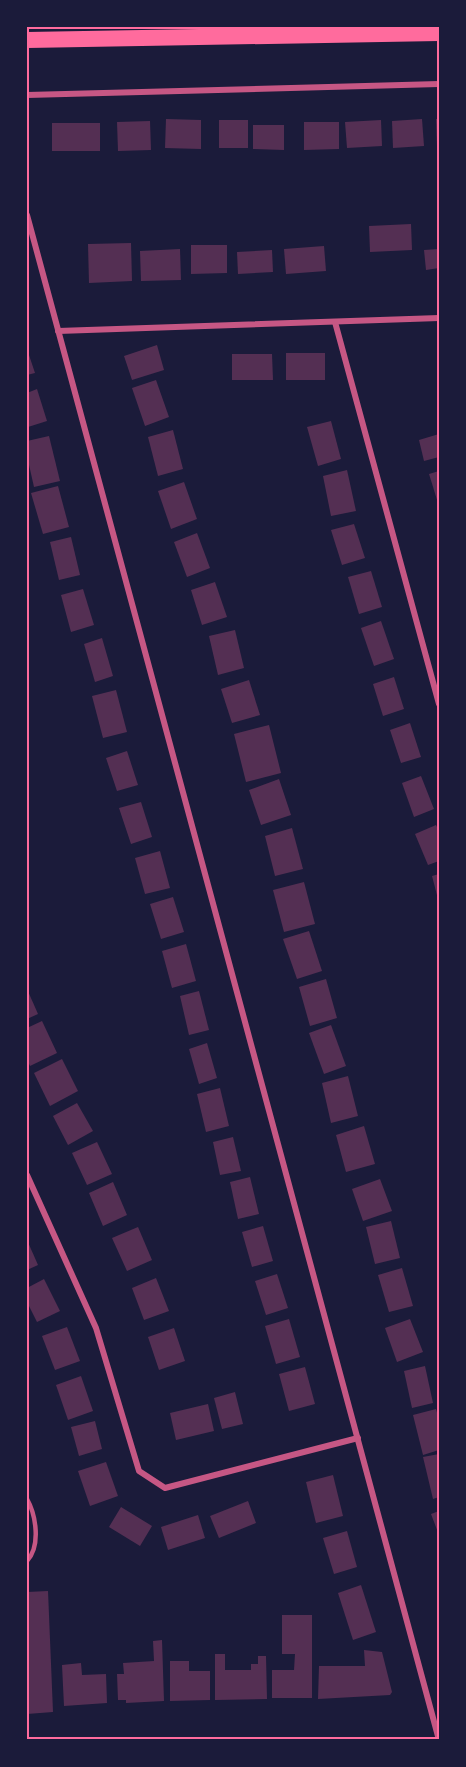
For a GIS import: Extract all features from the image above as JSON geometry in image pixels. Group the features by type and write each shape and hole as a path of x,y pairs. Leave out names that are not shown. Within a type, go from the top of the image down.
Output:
{"highway":[{"path":"27,40 439,33"}],"street":[{"path":"27,95 439,84"},
{"path":"27,219 439,1740"},
{"path":"58,331 439,318"},
{"path":"334,322 439,704"},
{"path":"27,1175 96,1328 139,1471 165,1488 358,1438"}],"lane":[{"path":"27,1499 32,1508 36,1537 33,1554 27,1561"}],"building":[{"path":"166,119 201,120 201,149 165,148"},
{"path":"422,119 424,146 393,148 392,121"},
{"path":"436,119 439,119 439,146 437,146"},
{"path":"219,120 248,120 248,148 219,148"},
{"path":"381,120 382,146 347,148 345,122"},
{"path":"150,121 151,150 118,151 117,122"},
{"path":"304,122 339,122 339,149 304,150"},
{"path":"52,123 100,123 100,151 52,151"},
{"path":"253,125 284,125 284,150 253,149"},
{"path":"411,224 412,250 370,252 369,226"},
{"path":"131,243 132,281 89,283 88,244"},
{"path":"191,245 227,245 227,273 191,274"},
{"path":"324,246 326,271 286,274 284,249"},
{"path":"180,249 181,280 141,281 140,251"},
{"path":"439,249 439,268 426,270 424,250"},
{"path":"272,250 273,272 238,274 237,252"},
{"path":"157,345 164,370 132,380 124,356"},
{"path":"27,349 35,373 27,375"},
{"path":"286,353 325,353 325,380 286,380"},
{"path":"232,354 272,354 273,380 232,380"},
{"path":"156,380 169,417 145,426 132,388"},
{"path":"37,389 47,421 28,427 27,393"},
{"path":"331,421 341,459 318,466 307,427"},
{"path":"173,430 183,469 158,476 148,437"},
{"path":"439,434 439,457 424,461 419,440"},
{"path":"49,436 60,481 34,487 27,456 27,441"},
{"path":"347,470 356,511 331,516 323,476"},
{"path":"439,471 439,503 438,503 429,474"},
{"path":"184,482 197,519 171,529 158,491"},
{"path":"58,486 69,527 43,534 31,493"},
{"path":"354,524 365,558 342,565 331,530"},
{"path":"197,533 210,568 187,577 174,542"},
{"path":"71,537 80,575 59,580 50,542"},
{"path":"371,571 382,607 359,614 348,577"},
{"path":"215,582 227,617 202,625 191,590"},
{"path":"83,589 94,625 71,632 61,595"},
{"path":"381,621 394,659 374,666 361,628"},
{"path":"235,630 244,668 218,675 209,636"},
{"path":"102,638 113,676 95,682 84,644"},
{"path":"394,677 404,709 383,716 373,684"},
{"path":"249,680 260,715 232,723 221,689"},
{"path":"116,690 127,732 103,738 92,696"},
{"path":"410,723 421,757 401,763 390,730"},
{"path":"269,725 281,773 246,782 234,734"},
{"path":"127,751 138,785 117,791 106,758"},
{"path":"421,776 434,809 414,817 402,783"},
{"path":"279,779 291,815 261,825 249,790"},
{"path":"141,802 152,837 131,844 119,808"},
{"path":"436,825 439,831 439,861 428,865 415,834"},
{"path":"292,828 303,869 275,876 265,836"},
{"path":"160,851 170,888 145,894 135,858"},
{"path":"439,874 439,899 438,899 432,876"},
{"path":"304,882 315,924 284,932 273,890"},
{"path":"173,897 184,932 161,939 150,904"},
{"path":"309,931 322,971 297,979 283,939"},
{"path":"186,944 196,981 172,988 162,951"},
{"path":"326,979 337,1018 310,1026 299,987"},
{"path":"27,989 38,1014 27,1019"},
{"path":"199,991 209,1030 189,1035 180,996"},
{"path":"42,1021 57,1053 30,1066 27,1059 27,1028"},
{"path":"331,1025 346,1066 324,1074 309,1033"},
{"path":"207,1043 217,1078 199,1084 189,1049"},
{"path":"62,1059 78,1091 50,1106 34,1073"},
{"path":"348,1076 358,1116 331,1123 322,1083"},
{"path":"220,1088 229,1126 206,1132 197,1094"},
{"path":"77,1103 93,1131 68,1145 53,1116"},
{"path":"364,1126 375,1164 346,1172 336,1135"},
{"path":"233,1137 241,1171 220,1175 213,1142"},
{"path":"97,1142 112,1174 87,1185 72,1153"},
{"path":"250,1177 259,1214 238,1219 230,1182"},
{"path":"380,1179 392,1211 363,1221 352,1189"},
{"path":"113,1182 127,1215 103,1226 89,1193"},
{"path":"391,1221 400,1258 375,1264 366,1227"},
{"path":"263,1226 273,1261 252,1267 242,1232"},
{"path":"138,1227 152,1260 127,1271 112,1238"},
{"path":"27,1240 38,1265 27,1270"},
{"path":"402,1268 413,1306 389,1312 378,1275"},
{"path":"277,1274 288,1308 266,1315 255,1281"},
{"path":"156,1278 169,1311 144,1320 132,1288"},
{"path":"44,1279 60,1311 37,1322 27,1302 27,1288"},
{"path":"289,1319 300,1357 276,1364 265,1326"},
{"path":"410,1319 423,1352 397,1362 385,1328"},
{"path":"67,1327 80,1361 55,1370 42,1336"},
{"path":"174,1328 185,1361 159,1370 148,1337"},
{"path":"425,1366 433,1403 412,1408 404,1371"},
{"path":"305,1367 315,1404 289,1411 279,1374"},
{"path":"81,1376 93,1411 68,1420 56,1385"},
{"path":"235,1392 243,1424 222,1429 214,1398"},
{"path":"208,1404 214,1431 176,1440 170,1413"},
{"path":"436,1409 439,1420 439,1450 423,1455 413,1415"},
{"path":"95,1421 102,1449 79,1456 71,1427"},
{"path":"439,1454 439,1497 433,1499 423,1457"},
{"path":"106,1462 118,1496 90,1506 78,1471"},
{"path":"333,1475 343,1516 316,1523 306,1482"},
{"path":"248,1501 256,1523 219,1538 210,1516"},
{"path":"121,1507 152,1526 140,1546 109,1527"},
{"path":"439,1511 439,1535 431,1514"},
{"path":"198,1515 205,1538 168,1550 161,1527"},
{"path":"347,1531 357,1567 334,1574 323,1538"},
{"path":"361,1585 376,1632 353,1640 338,1593"},
{"path":"48,1591 53,1712 27,1714 27,1592"},
{"path":"282,1615 312,1615 312,1698 272,1698 272,1670 294,1670 295,1654 282,1654"},
{"path":"162,1640 164,1701 126,1703 126,1700 118,1700 117,1674 124,1674 123,1663 154,1661 153,1641"},
{"path":"364,1650 382,1652 392,1692 390,1695 318,1699 319,1666 365,1666"},
{"path":"215,1654 225,1654 225,1670 251,1670 251,1664 258,1664 258,1656 266,1656 267,1699 215,1700"},
{"path":"170,1661 189,1661 189,1671 210,1671 210,1700 170,1701"},
{"path":"81,1663 82,1675 106,1674 107,1703 64,1706 62,1665"}]}
